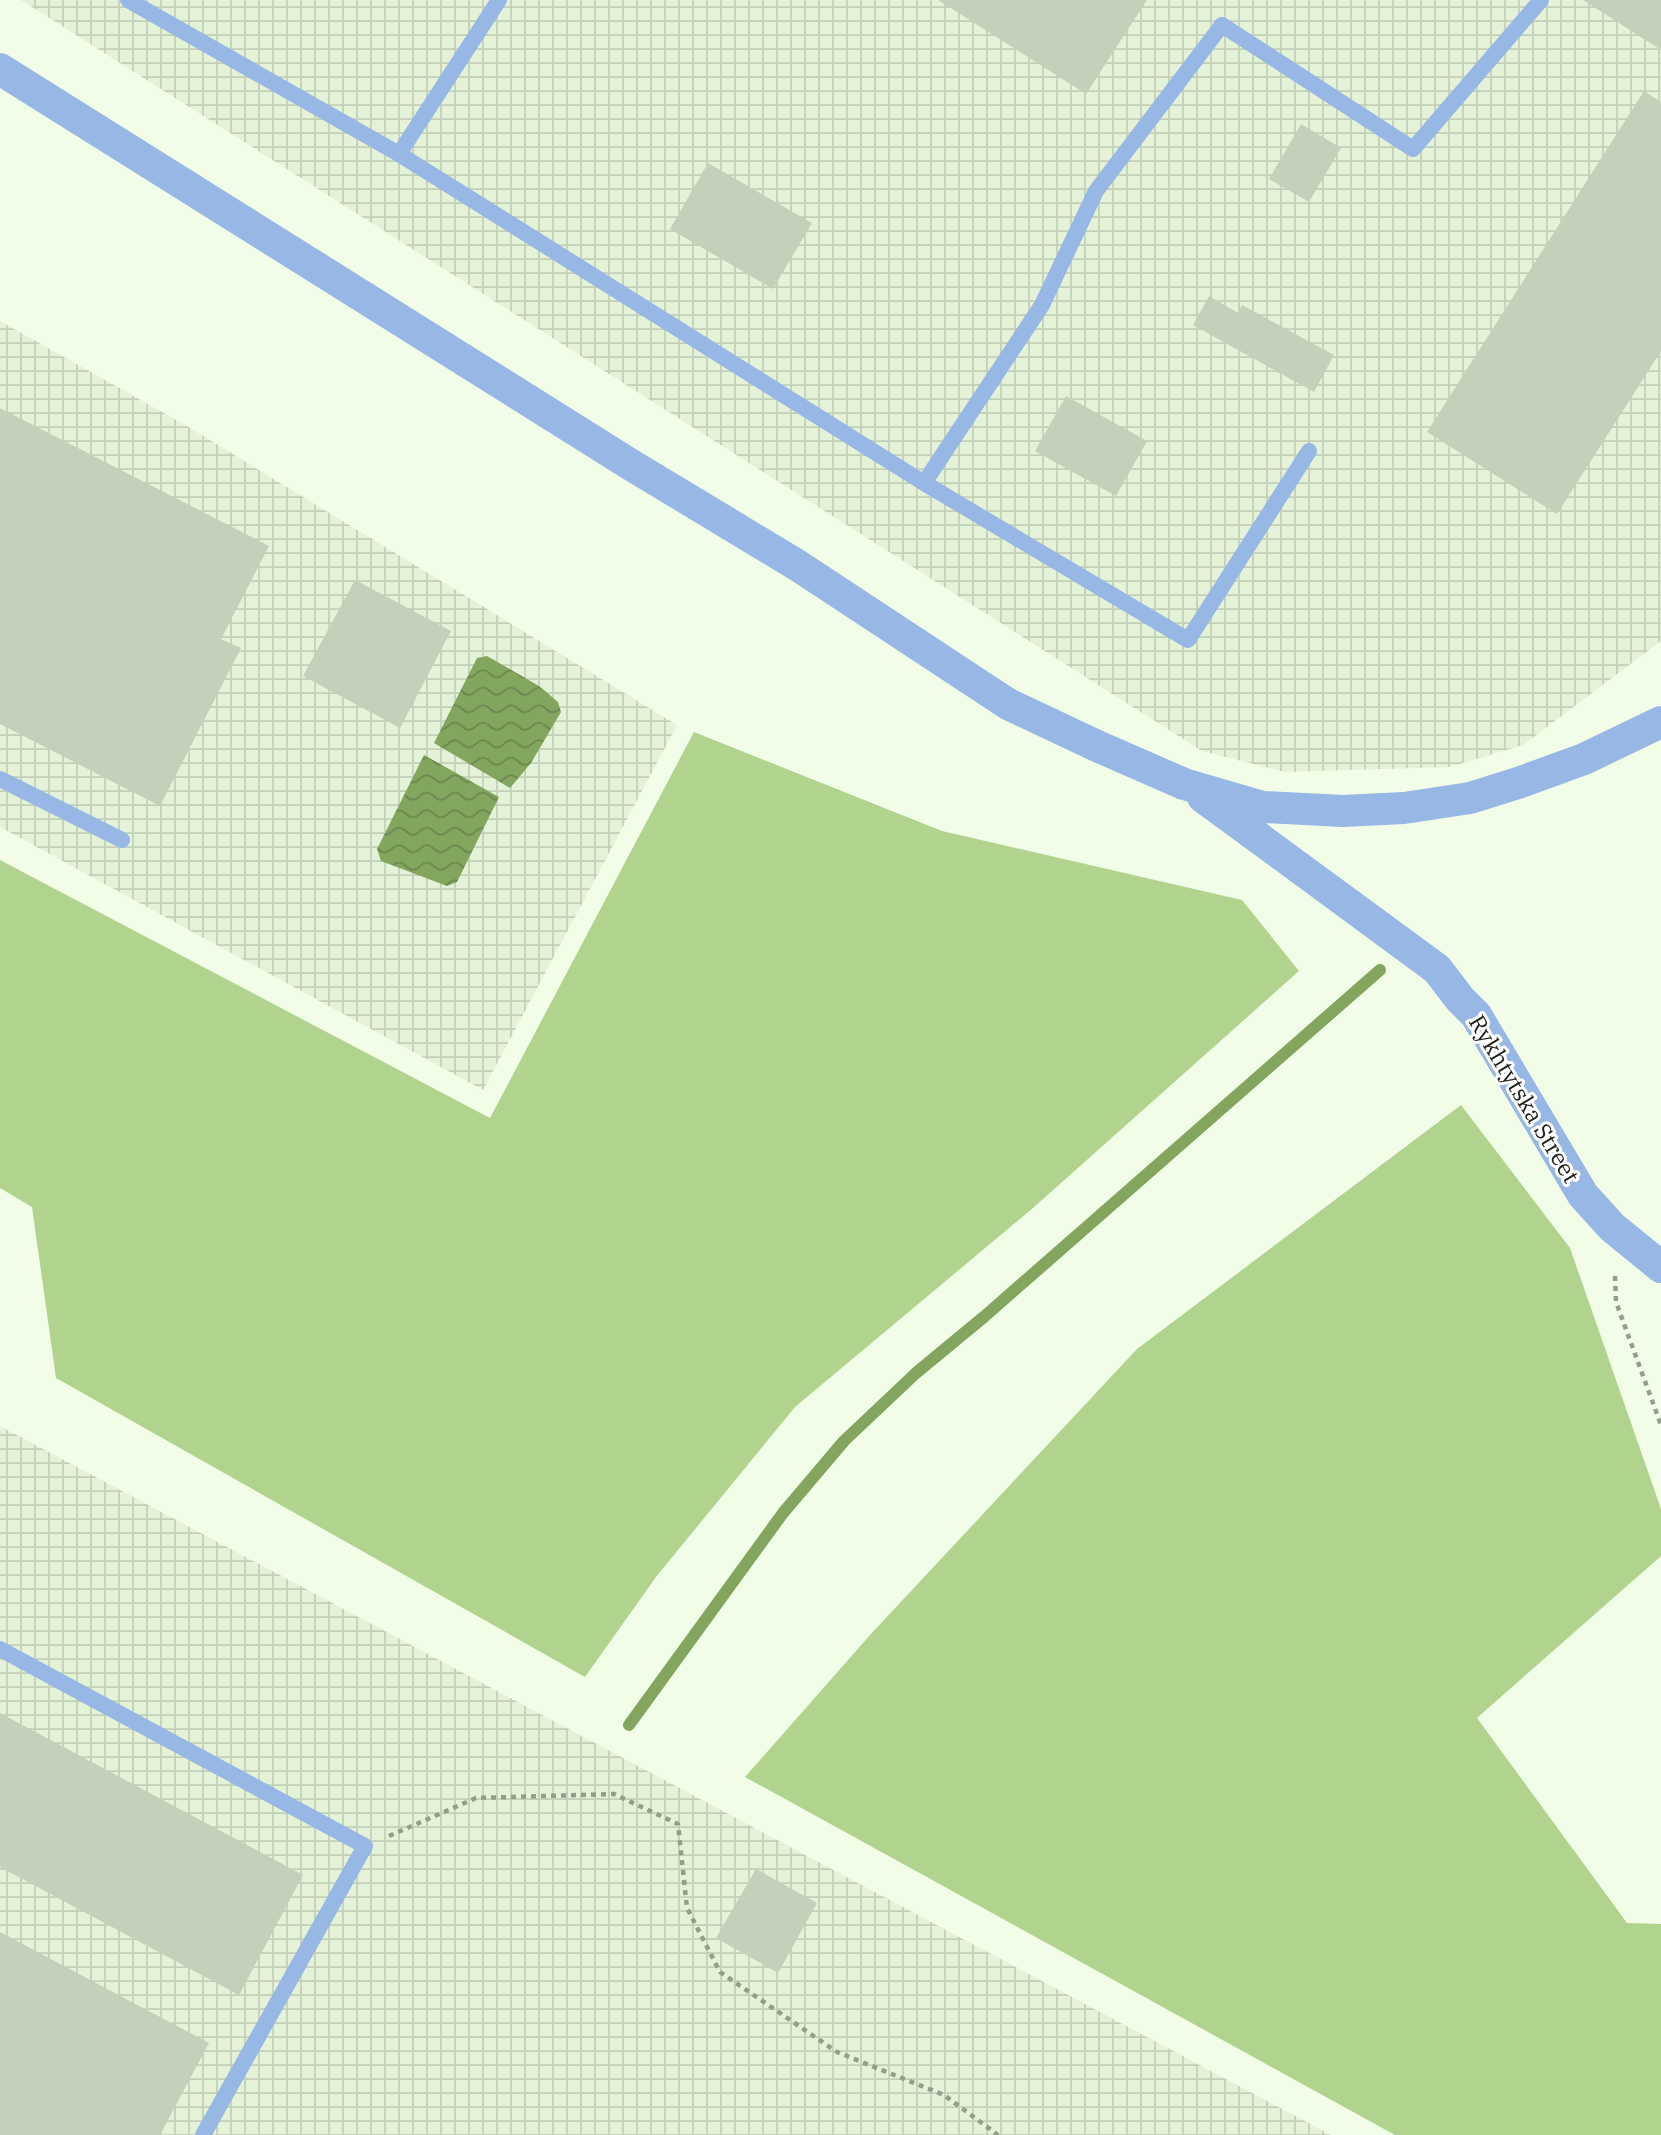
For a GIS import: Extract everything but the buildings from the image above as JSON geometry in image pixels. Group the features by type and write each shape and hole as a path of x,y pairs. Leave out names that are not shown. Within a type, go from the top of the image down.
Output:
{"street":[{"path":"0,69 628,463 797,565 1008,704 1184,784 1263,807 1343,811 1404,808 1470,798 1521,782 1584,759 1661,722"},
{"name":"Rykhtytska Street","path":"1184,784 1437,969 1476,1015 1583,1195 1612,1227 1661,1267"}],"lane":[{"path":"128,0 399,154 924,483 1188,640 1309,451"},
{"path":"399,154 499,0"},
{"path":"924,483 1042,305 1096,191 1222,24 1413,149 1541,0"},
{"path":"0,779 122,840"},
{"path":"0,1649 365,1846 203,2135"}],"path":[{"path":"1612,1227 1616,1302 1661,1425"},
{"path":"365,1846 476,1798 614,1794 678,1824 687,1908 720,1972 837,2052 944,2095 998,2135"}],"shaded area":[{"path":"21,0 1661,0 1661,641 1523,745 1450,767 1285,772 1202,751"},
{"path":"0,321 187,426 677,725 483,1090 0,827"},
{"path":"694,732 942,831 1242,900 1299,971 1033,1208 795,1407 656,1577 585,1677 56,1378 32,1207 0,1188 0,860 490,1118"},
{"path":"1461,1105 1570,1248 1661,1509 1661,1556 1477,1718 1627,1923 1661,1924 1661,2135 1395,2135 745,1777 870,1635 1137,1349"},
{"path":"0,1426 672,1784 1331,2135 0,2135"}],"water":[{"path":"487,656 539,686 558,702 561,712 531,763 510,788 434,743 477,658"},
{"path":"424,755 499,797 457,882 447,886 381,861 377,849"}],"waterway":[{"path":"629,1725 783,1513 844,1441 916,1373 985,1316 1380,970"}]}
